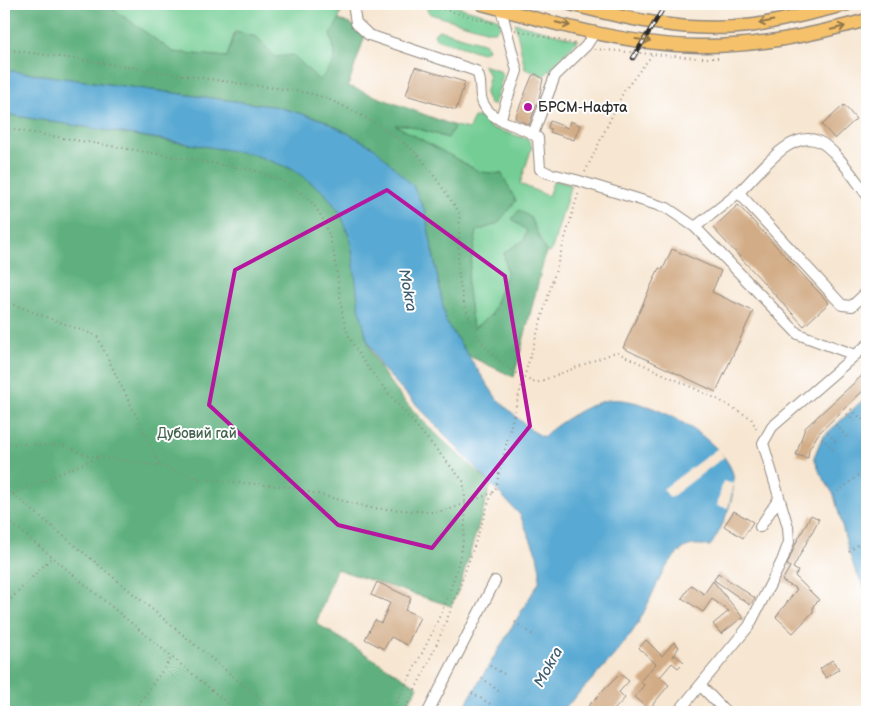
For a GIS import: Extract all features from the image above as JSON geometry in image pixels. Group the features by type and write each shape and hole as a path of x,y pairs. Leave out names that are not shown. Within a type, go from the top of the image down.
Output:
{"main road":[{"path":"482,4 595,32 642,41 698,46 740,45 807,36 867,20"},
{"path":"570,4 632,19 712,27 754,25 848,4"}],"street":[{"path":"353,4 356,23 369,35 476,71 482,84 484,107 500,120 538,138 540,168 548,173 667,208 695,227 798,334 855,355"},
{"path":"500,120 517,70 501,9"},
{"path":"533,134 555,76 586,46 595,32"},
{"path":"695,227 738,192 782,149 795,141 807,139 818,141 829,149 867,194"},
{"path":"738,192 842,305 852,306 867,292"},
{"path":"678,712 749,626 782,561 789,542 788,527 778,500 763,443 772,426 867,345"},
{"path":"760,527 778,500"},
{"path":"428,712 495,581"},
{"path":"701,686 726,712"}],"path":[{"path":"424,4 505,27 598,50 676,58"},
{"path":"4,49 198,77 324,98 391,133 432,170 439,186 459,211 460,293 473,329 498,361 524,378 536,383 616,352 717,399 751,418 763,443"},
{"path":"403,712 426,672 456,603 492,493 495,490 516,405 582,182 624,91 652,55"},
{"path":"4,128 253,170 280,179 302,193 316,207 328,227 333,247 342,313 352,342 371,372 463,481 467,501 465,530 454,573 440,613 391,712"},
{"path":"4,294 9,303 97,336 160,466"},
{"path":"851,409 864,421"},
{"path":"847,414 856,423"},
{"path":"836,425 848,438"},
{"path":"828,433 838,444"},
{"path":"822,438 834,451"},
{"path":"4,443 67,446 86,455 160,466 200,479 290,487 371,508 432,512 448,510 467,501 492,493"},
{"path":"13,494 98,457"},
{"path":"834,495 867,468"},
{"path":"4,491 13,494 276,712"},
{"path":"4,517 238,712"},
{"path":"849,552 867,536"},
{"path":"4,606 52,557"},
{"path":"514,622 534,636"},
{"path":"139,712 135,709 172,657"},
{"path":"490,666 504,674"},
{"path":"482,678 501,693"},
{"path":"472,693 490,704"}],"highlighted area":[{"path":"387,190 505,276 530,426 432,548 338,525 209,405 235,270"}],"green space":[{"path":"4,4 106,4 173,52 227,57 235,32 257,37 275,57 293,55 319,80 334,60 335,55 330,35 339,20 351,24 365,36 348,86 455,126 448,138 407,125 395,125 480,172 502,174 516,201 497,224 477,231 467,283 473,329 492,314 507,272 504,253 524,240 527,231 512,219 519,210 530,217 546,252 514,377 469,356 446,322 425,211 413,186 375,148 323,120 278,107 4,70"},
{"path":"106,4 342,4 339,20 330,35 335,56 334,61 319,81 293,55 275,58 257,37 235,32 227,57 173,52"},
{"path":"428,4 447,4 494,17 499,20 501,26 496,31 489,31 430,14 427,10"},
{"path":"515,23 578,40 544,76 525,69"},
{"path":"439,30 486,44 488,50 482,53 436,39 434,34"},
{"path":"482,65 499,70 503,76 494,105 490,104 485,94 488,75"},
{"name":"Дубовий гай","path":"4,114 253,154 278,163 303,176 325,193 334,204 341,215 352,244 363,321 366,336 374,357 401,397 437,435 491,484 459,589 451,606 336,569 316,623 418,687 402,712 4,712"},
{"path":"474,117 482,117 489,121 488,127 528,139 532,147 520,184 548,196 554,180 571,185 551,252 546,252 539,243 530,217 512,218 527,231 524,240 504,253 507,272 492,314 473,329 467,283 477,230 497,224 502,174 480,172 393,124 407,125 447,138 455,126 469,129"}],"water":[{"name":"Mokra","path":"4,70 278,107 323,120 375,148 413,186 425,211 446,322 497,399 531,430 543,437 574,414 609,400 624,400 642,404 680,421 713,445 725,458 732,471 734,479 731,499 724,521 715,539 710,546 689,546 674,557 661,576 639,621 625,642 608,663 561,712 461,712 539,582 540,571 537,555 520,515 381,367 367,339 359,307 351,242 341,214 324,192 292,169 252,154 4,114"},
{"path":"867,396 867,593 855,570 834,495 820,473 814,457 822,438"}],"pier":[{"path":"718,448 724,457 670,498 663,489"},
{"path":"723,481 734,484 728,508 717,506"}],"building":[{"path":"415,67 465,82 456,110 406,95"},
{"path":"536,74 543,79 539,98 529,125 515,118 532,76"},
{"path":"844,105 856,119 835,139 822,125"},
{"path":"550,121 568,128 570,121 580,125 574,140 550,132 551,129 548,128"},
{"path":"738,205 829,303 804,326 713,228"},
{"path":"672,249 721,271 712,292 753,311 716,392 623,348 659,268 663,269"},
{"path":"867,371 867,387 819,433 809,449 808,458 796,455 805,428"},
{"path":"734,511 753,522 743,538 724,526"},
{"path":"811,515 819,519 793,568 798,571 795,576 819,600 813,606 813,612 793,633 776,617 797,589 782,581 790,567 787,565 796,543"},
{"path":"718,573 755,598 750,605 714,580"},
{"path":"713,581 744,619 740,619 721,634 713,624 729,611 712,599 703,612 682,598 691,585 704,594"},
{"path":"377,582 411,598 405,610 420,617 407,645 391,637 384,649 365,639 375,620 381,623 390,603 371,595"},
{"path":"646,640 662,656 674,642 679,647 673,657 675,655 684,662 678,668 672,663 660,677 669,685 649,709 635,697 644,685 640,681 656,664 639,648"},
{"path":"832,660 839,669 826,678 820,669"},
{"path":"620,674 629,681 619,692 625,698 612,712 595,712 588,706"}],"railway":[{"path":"633,58 666,4"}],"place":[{"name":"БРСМ-Нафта","path":"528,107"}]}
